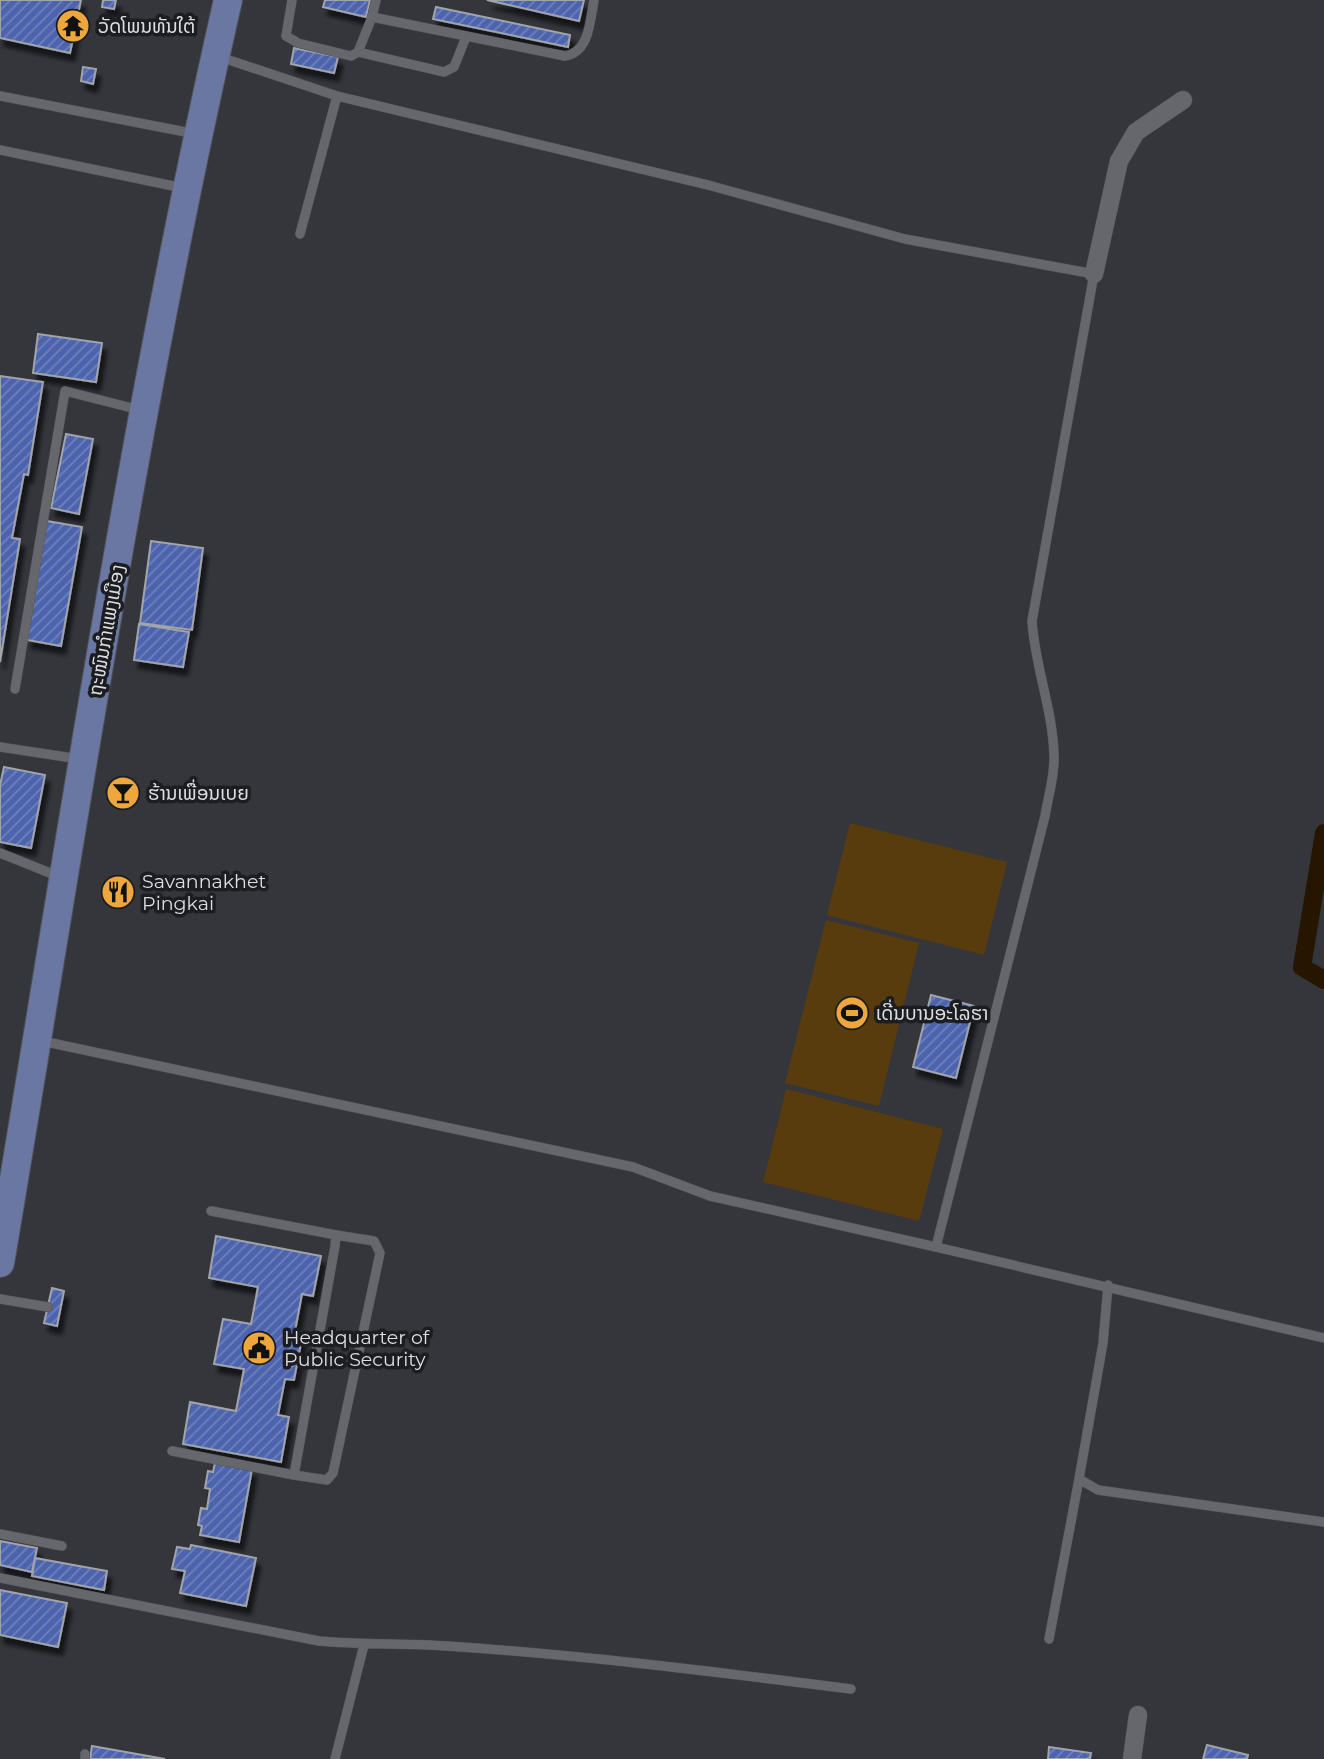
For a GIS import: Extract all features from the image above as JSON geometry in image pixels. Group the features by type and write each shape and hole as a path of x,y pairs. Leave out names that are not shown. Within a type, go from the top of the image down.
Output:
{"main road":[{"name":"ຖະໜົນກຳແພງເມືອງ","path":"0,1263 9,1160 37,1040 185,188 228,0"}],"street":[{"path":"1094,274 1119,161 1136,132 1183,100"},
{"path":"1132,1759 1138,1715"}],"lane":[{"path":"292,0 285,31 291,40 351,56 358,52 376,0"},
{"path":"372,17 466,37 572,55 585,42 594,0"},
{"path":"358,52 444,72 454,67 466,37"},
{"path":"215,55 337,96 708,185 905,239 1094,274 1032,621 1034,656 1049,708 1055,758 1045,816 936,1247"},
{"path":"0,96 197,135"},
{"path":"300,233 337,96"},
{"path":"0,150 185,188"},
{"path":"15,689 65,391 145,411"},
{"path":"0,747 84,760"},
{"path":"0,852 64,878"},
{"path":"37,1040 633,1167 710,1196 1108,1285 1324,1338"},
{"path":"172,1451 327,1480 333,1473 380,1253 374,1241 211,1210"},
{"path":"294,1475 337,1235"},
{"path":"1049,1639 1103,1343 1108,1285"},
{"path":"0,1299 48,1307"},
{"path":"1079,1479 1098,1490 1324,1522"},
{"path":"0,1534 62,1546"},
{"path":"0,1578 319,1641 364,1645 446,1645 676,1666 851,1689"},
{"path":"335,1759 364,1645"}],"shaded area":[{"path":"850,823 1007,862 984,955 827,915"},
{"name":"ເດີ່ນບານອະໂລຮາ","path":"826,920 919,943 879,1106 785,1083"},
{"path":"786,1089 943,1129 919,1221 763,1182"}],"building":[{"path":"0,0 81,0 70,53 0,38"},
{"path":"103,0 116,0 114,9 102,7"},
{"path":"325,0 370,0 366,17 323,7"},
{"path":"487,0 584,0 579,21"},
{"path":"436,7 570,35 568,47 433,19"},
{"path":"294,48 338,57 334,73 291,64"},
{"path":"83,67 96,69 93,84 81,81"},
{"path":"38,334 102,343 96,382 33,373"},
{"path":"0,376 43,382 28,475 24,474 12,538 20,539 0,662"},
{"path":"66,434 93,439 79,514 51,508"},
{"path":"47,521 82,527 61,646 27,640"},
{"path":"151,541 203,548 192,630 140,623"},
{"path":"139,624 189,632 183,667 134,660"},
{"path":"4,767 45,775 31,848 0,842 0,785"},
{"path":"931,995 974,1006 956,1078 913,1067"},
{"name":"Headquarter of Public Security","path":"216,1236 321,1256 313,1296 302,1294 295,1331 303,1333 294,1380 285,1379 278,1415 289,1417 281,1462 183,1444 190,1402 236,1411 244,1369 214,1364 223,1319 251,1324 258,1287 209,1278"},
{"path":"52,1288 64,1291 57,1326 44,1323"},
{"path":"215,1463 252,1469 239,1542 200,1535 202,1526 198,1525 201,1508 207,1509 210,1489 205,1488 208,1471 213,1472"},
{"path":"0,1541 37,1548 32,1572 0,1565"},
{"path":"191,1545 256,1558 246,1606 180,1593 185,1571 172,1569 177,1547 190,1549"},
{"path":"35,1558 107,1571 104,1590 32,1576"},
{"path":"0,1590 67,1603 58,1647 0,1635"},
{"path":"1207,1745 1248,1755 1247,1759 1203,1759"},
{"path":"92,1746 165,1759 90,1759"},
{"path":"1049,1747 1091,1753 1090,1759 1048,1759"}],"waterway":[{"path":"1324,833 1302,967 1324,980"}],"place":[{"name":"ວັດໂພນທັນໃຕ້","path":"73,26"},
{"name":"ຮ້ານເພື່ອນເບຍ","path":"123,793"},
{"name":"Savannakhet Pingkai","path":"118,892"},
{"name":"ເດີ່ນບານອະໂລຮາ","path":"852,1013"},
{"name":"Headquarter of Public Security","path":"259,1348"}]}
